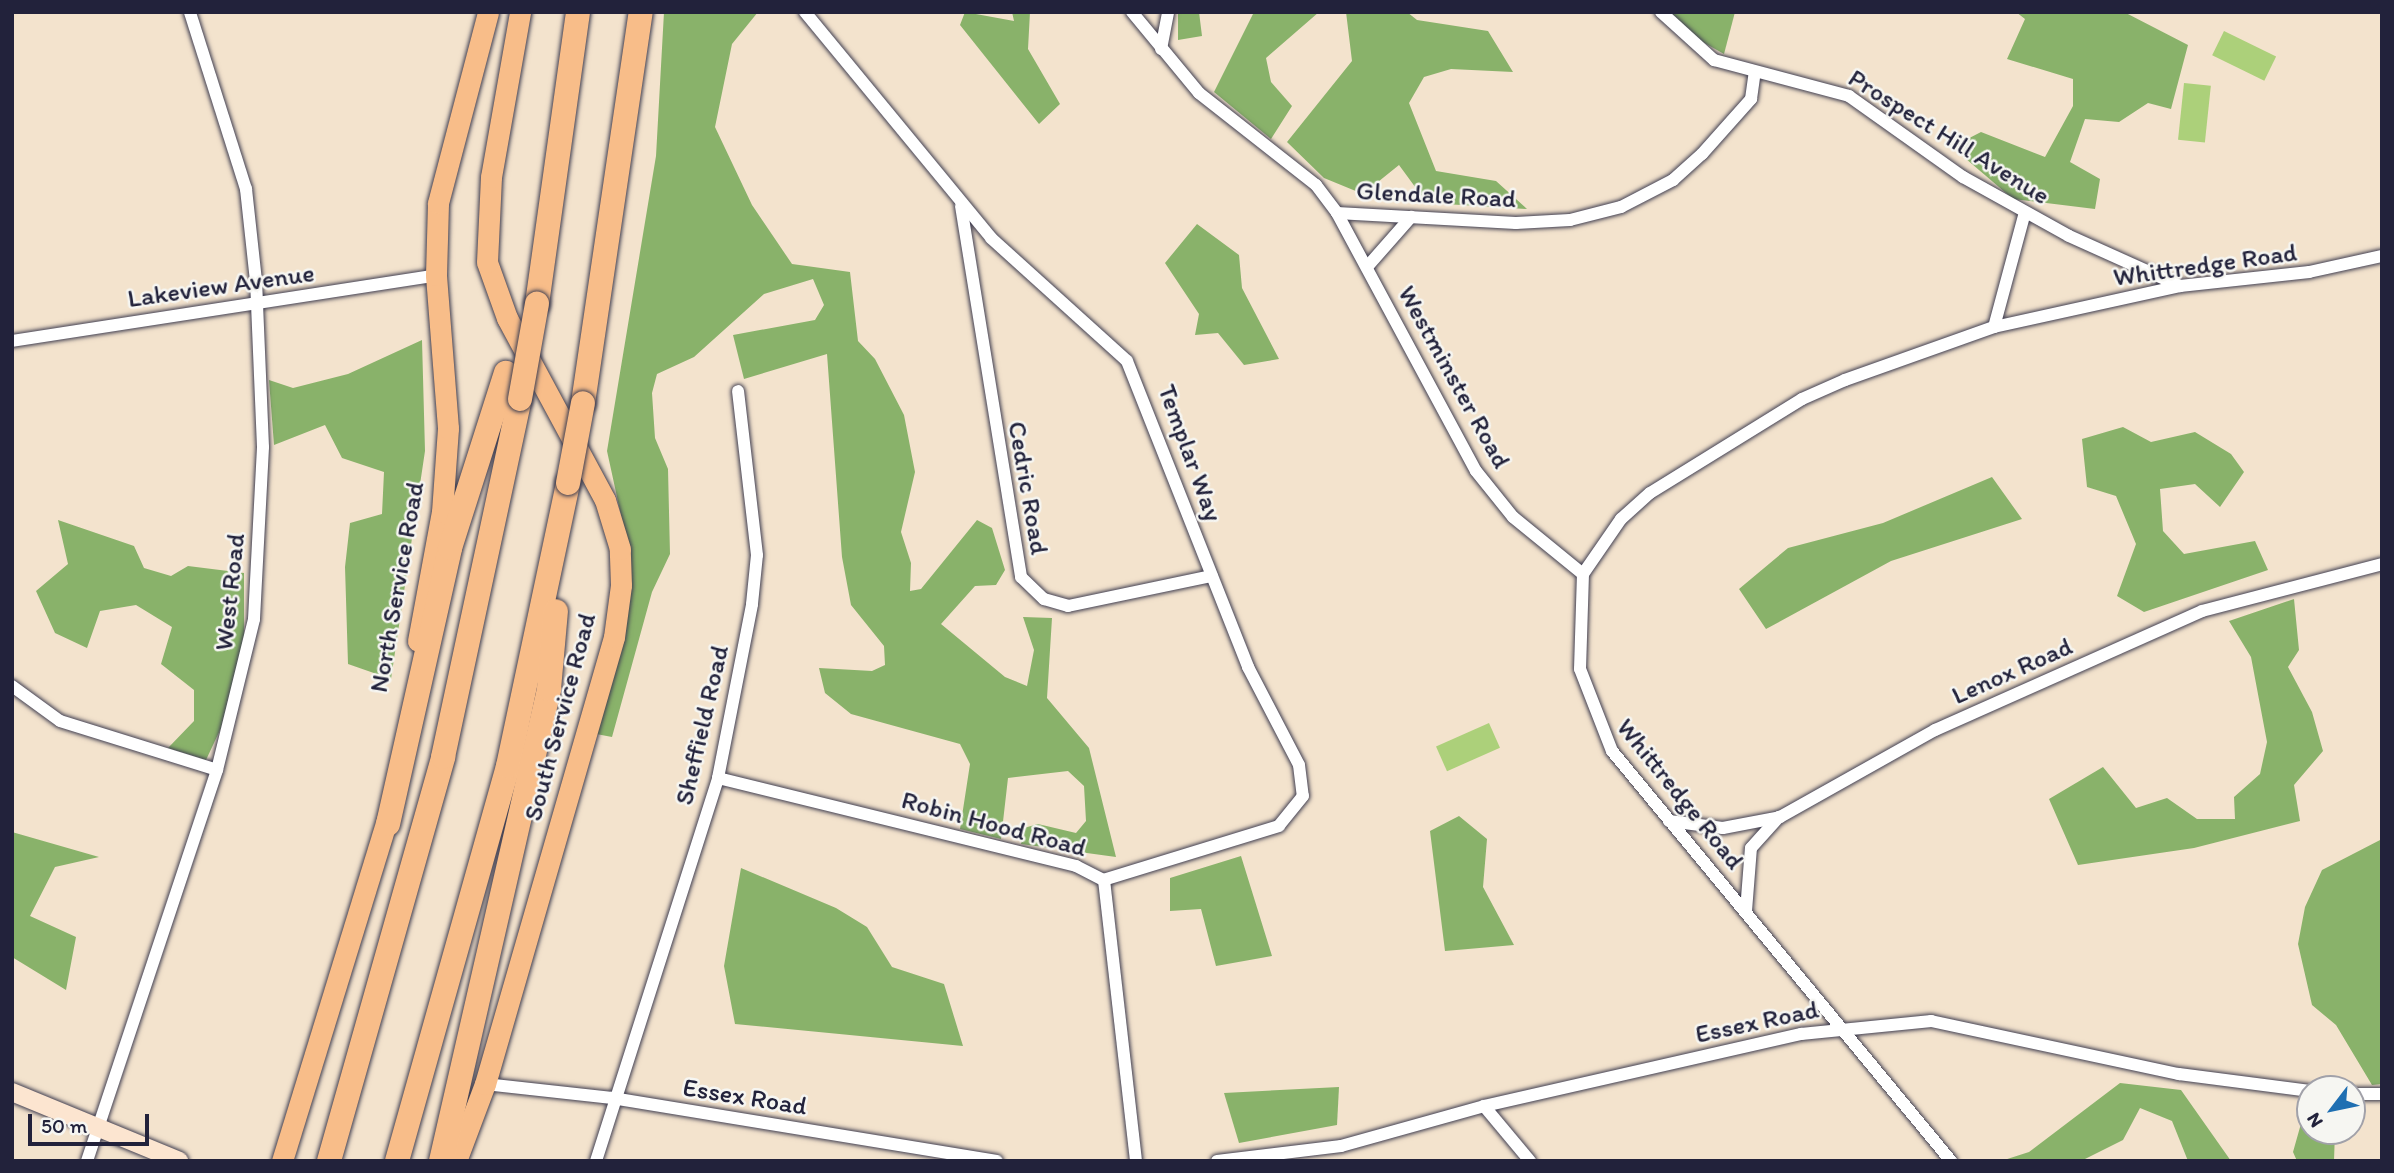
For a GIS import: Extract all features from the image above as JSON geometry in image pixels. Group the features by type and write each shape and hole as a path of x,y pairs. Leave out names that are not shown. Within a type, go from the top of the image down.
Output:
{"highway":[{"path":"329,1161 443,757 520,399 537,303 578,12"},
{"path":"397,1161 508,766 583,402 641,12"},
{"path":"388,824 450,548 506,373 537,303"},
{"path":"441,1161 549,689 568,483"}],"main road":[{"name":"North Service Road","path":"282,1161 388,824 442,512 448,428 436,275 442,175 488,12"},
{"name":"South Service Road","path":"456,1161 485,1084 614,637 621,585 620,549 605,500 507,318 487,262 491,177 520,12"}],"street":[{"name":"West Road","path":"87,1161 217,770 254,619 263,447 258,307 246,189 190,12"},
{"name":"Templar Way","path":"805,12 961,205 1127,361 1248,667 1289,743 1303,796 1289,818 1267,832 1104,880"},
{"name":"Glendale Road","path":"1132,12 1199,93 1316,185 1337,213 1516,223 1570,220 1621,207 1673,180 1702,154 1751,99 1755,72"},
{"path":"1161,49 1168,12"},
{"name":"Prospect Hill Avenue","path":"1661,12 1714,60 1849,96 2025,212 2180,286"},
{"name":"Cedric Road","path":"961,205 1021,577 1044,599 1068,606 1212,576"},
{"path":"1994,327 2025,212"},
{"name":"Westminster Road","path":"1337,213 1476,471 1513,517 1583,574"},
{"path":"1367,268 1411,217"},
{"name":"Whittredge Road","path":"1951,1161 1838,1029 1746,911 1612,751 1586,694 1577,636 1583,574 1621,519 1650,492 1802,398 1994,327 2180,286 2309,272 2382,256"},
{"name":"Lakeview Avenue","path":"12,341 68,328 258,307 436,275"},
{"name":"Sheffield Road","path":"596,1161 612,1098 718,778 757,555 738,391"},
{"name":"Lenox Road","path":"1669,821 1723,828 1780,817 1935,730 2202,611 2382,564"},
{"path":"12,686 60,721 217,770"},
{"name":"Robin Hood Road","path":"718,778 1076,866 1104,880 1136,1161"},
{"path":"1746,911 1751,848 1780,817"},
{"name":"Essex Road","path":"1217,1161 1341,1146 1483,1106 1838,1029 1931,1021 2179,1074 2296,1089"},
{"name":"Essex Road","path":"485,1084 612,1098 997,1161"},
{"path":"12,1092 179,1161"},
{"path":"1483,1106 1530,1161"}],"green space":[{"path":"664,12 758,12 732,44 715,127 752,205 792,264 850,272 858,341 875,359 904,415 915,472 901,532 911,563 910,591 921,589 977,520 992,528 1005,570 996,585 975,586 941,624 1005,677 1027,686 1034,650 1023,617 1052,618 1047,698 1089,748 1116,857 1021,844 1024,828 1038,824 1076,833 1086,821 1084,786 1068,771 1008,778 1001,839 960,829 970,764 960,744 851,714 825,693 819,668 872,671 885,665 884,646 851,605 842,557 827,354 744,379 733,335 815,320 824,305 813,279 764,294 694,357 657,374 652,393 655,438 668,469 670,554 652,592 612,737 591,733 624,529 607,451 656,156"},
{"path":"965,12 1014,21 1012,12 1030,12 1028,49 1060,104 1039,124 960,25"},
{"path":"1178,12 1199,12 1202,36 1178,40"},
{"path":"1254,12 1319,12 1266,58 1271,82 1292,106 1271,139 1214,92"},
{"path":"1346,12 1407,12 1417,20 1488,31 1513,72 1451,69 1424,77 1409,103 1436,171 1496,181 1527,209 1445,204 1421,195 1399,165 1363,194 1324,178 1287,142 1352,61"},
{"path":"1668,12 1735,12 1724,54 1676,27"},
{"path":"2016,12 2124,12 2188,45 2171,109 2148,103 2119,122 2085,119 2070,162 2100,179 2095,209 2013,199 1952,147 1981,132 2045,157 2073,106 2073,79 2007,59 2025,19"},
{"path":"2224,31 2276,56 2264,81 2212,55"},
{"path":"2184,83 2211,86 2205,143 2178,140"},
{"path":"1197,224 1239,255 1242,288 1279,359 1244,365 1218,333 1195,335 1199,314 1165,263"},
{"path":"422,340 425,451 391,679 348,664 345,567 350,523 382,514 384,472 342,458 325,425 274,445 269,380 293,388 348,374"},
{"path":"2123,427 2151,442 2195,432 2231,454 2244,472 2220,507 2195,484 2160,489 2163,531 2184,554 2255,541 2268,570 2144,612 2117,596 2136,544 2116,496 2087,487 2082,439"},
{"path":"1992,477 2022,519 1891,561 1766,629 1739,589 1788,548 1883,523"},
{"path":"58,520 134,546 144,568 171,576 188,566 244,573 244,638 221,728 206,760 168,748 194,721 194,690 161,664 172,627 136,605 100,611 87,648 55,633 36,591 68,564"},
{"path":"2294,599 2299,650 2288,667 2312,712 2323,751 2294,785 2300,821 2194,848 2078,865 2049,799 2103,767 2136,808 2167,798 2197,819 2235,819 2234,797 2260,774 2267,742 2251,657 2229,621"},
{"path":"1489,723 1500,748 1447,771 1436,747"},
{"path":"1459,816 1487,839 1483,887 1514,945 1445,951 1430,831"},
{"path":"12,832 99,857 55,867 30,916 76,937 66,990 12,957"},
{"path":"2382,839 2382,1084 2372,1085 2336,1025 2312,1005 2298,944 2305,907 2322,870"},
{"path":"1241,856 1272,956 1216,966 1201,909 1170,911 1170,878"},
{"path":"741,868 836,908 867,927 892,967 944,984 963,1046 735,1024 724,966"},
{"path":"2120,1083 2181,1090 2231,1161 2188,1161 2172,1121 2140,1108 2123,1140 2081,1161 2001,1161 2029,1152"},
{"path":"1339,1087 1337,1125 1239,1143 1224,1093"},
{"path":"2296,1141 2296,1145 2335,1145 2334,1161 2297,1161 2293,1152"}]}
